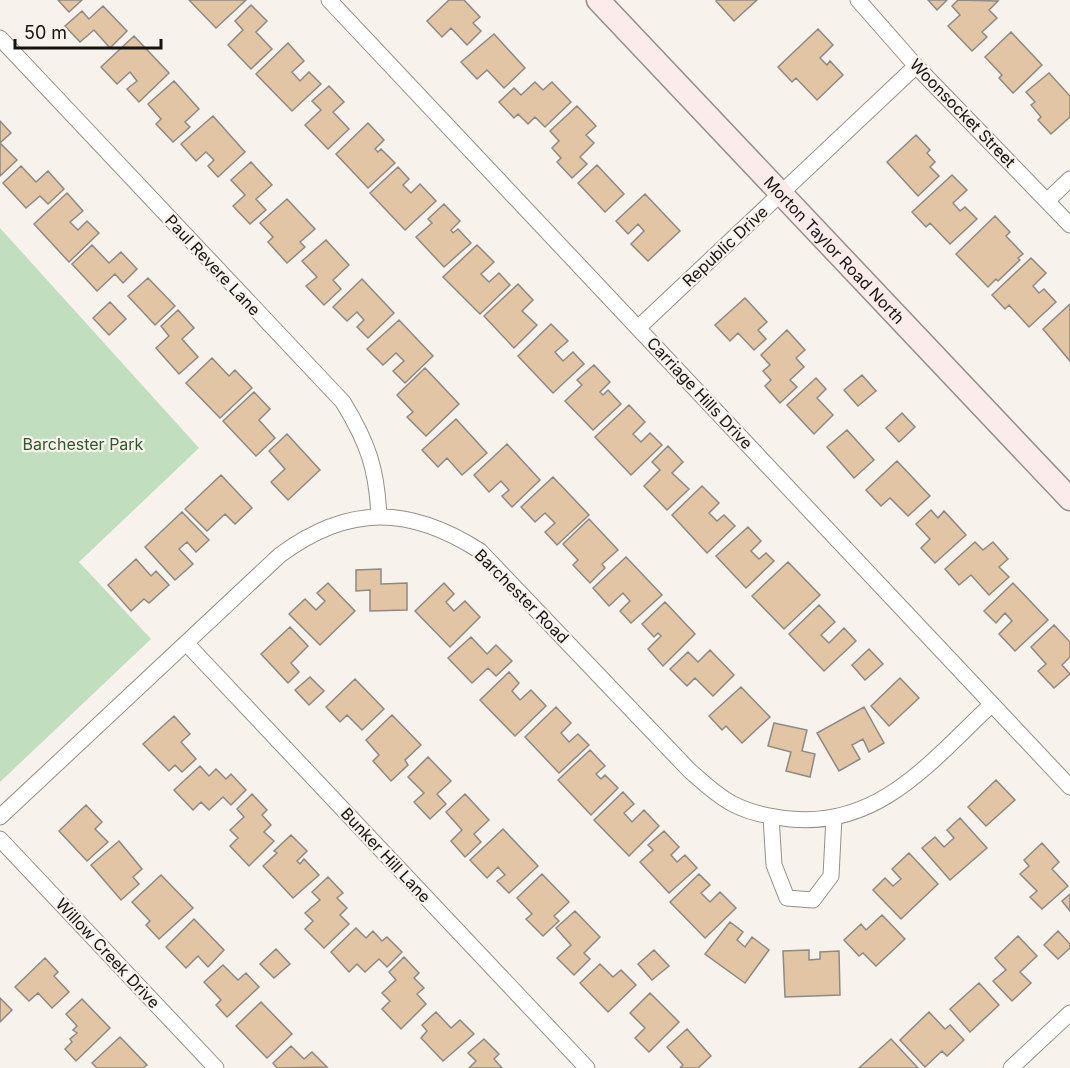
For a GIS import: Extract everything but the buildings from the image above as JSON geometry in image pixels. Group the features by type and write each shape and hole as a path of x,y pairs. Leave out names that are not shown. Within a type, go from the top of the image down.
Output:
{"street":[{"name":"Carriage Hills Drive","path":"329,0 1070,787"},
{"name":"Morton Taylor Road North","path":"598,0 1070,498"},
{"name":"Woonsocket Street","path":"858,0 916,66 1070,225"},
{"name":"Paul Revere Lane","path":"0,38 343,402 360,429 371,458 378,488 379,517"},
{"name":"Republic Drive","path":"638,328 916,66"},
{"path":"1047,201 1070,179"},
{"name":"Barchester Road","path":"0,817 280,555 296,543 319,531 362,518 406,519 433,526 455,535 480,551 690,771 733,804 771,817 802,820 834,817 864,809 888,797 908,782 992,704"},
{"name":"Bunker Hill Lane","path":"186,643 587,1068"},
{"path":"771,817 774,865 787,898 813,900 831,876 834,817"},
{"name":"Willow Creek Drive","path":"0,838 216,1068"},
{"path":"1011,1068 1070,1013"}],"green space":[{"name":"Barchester Park","path":"0,228 199,448 79,562 151,639 0,782"}]}
